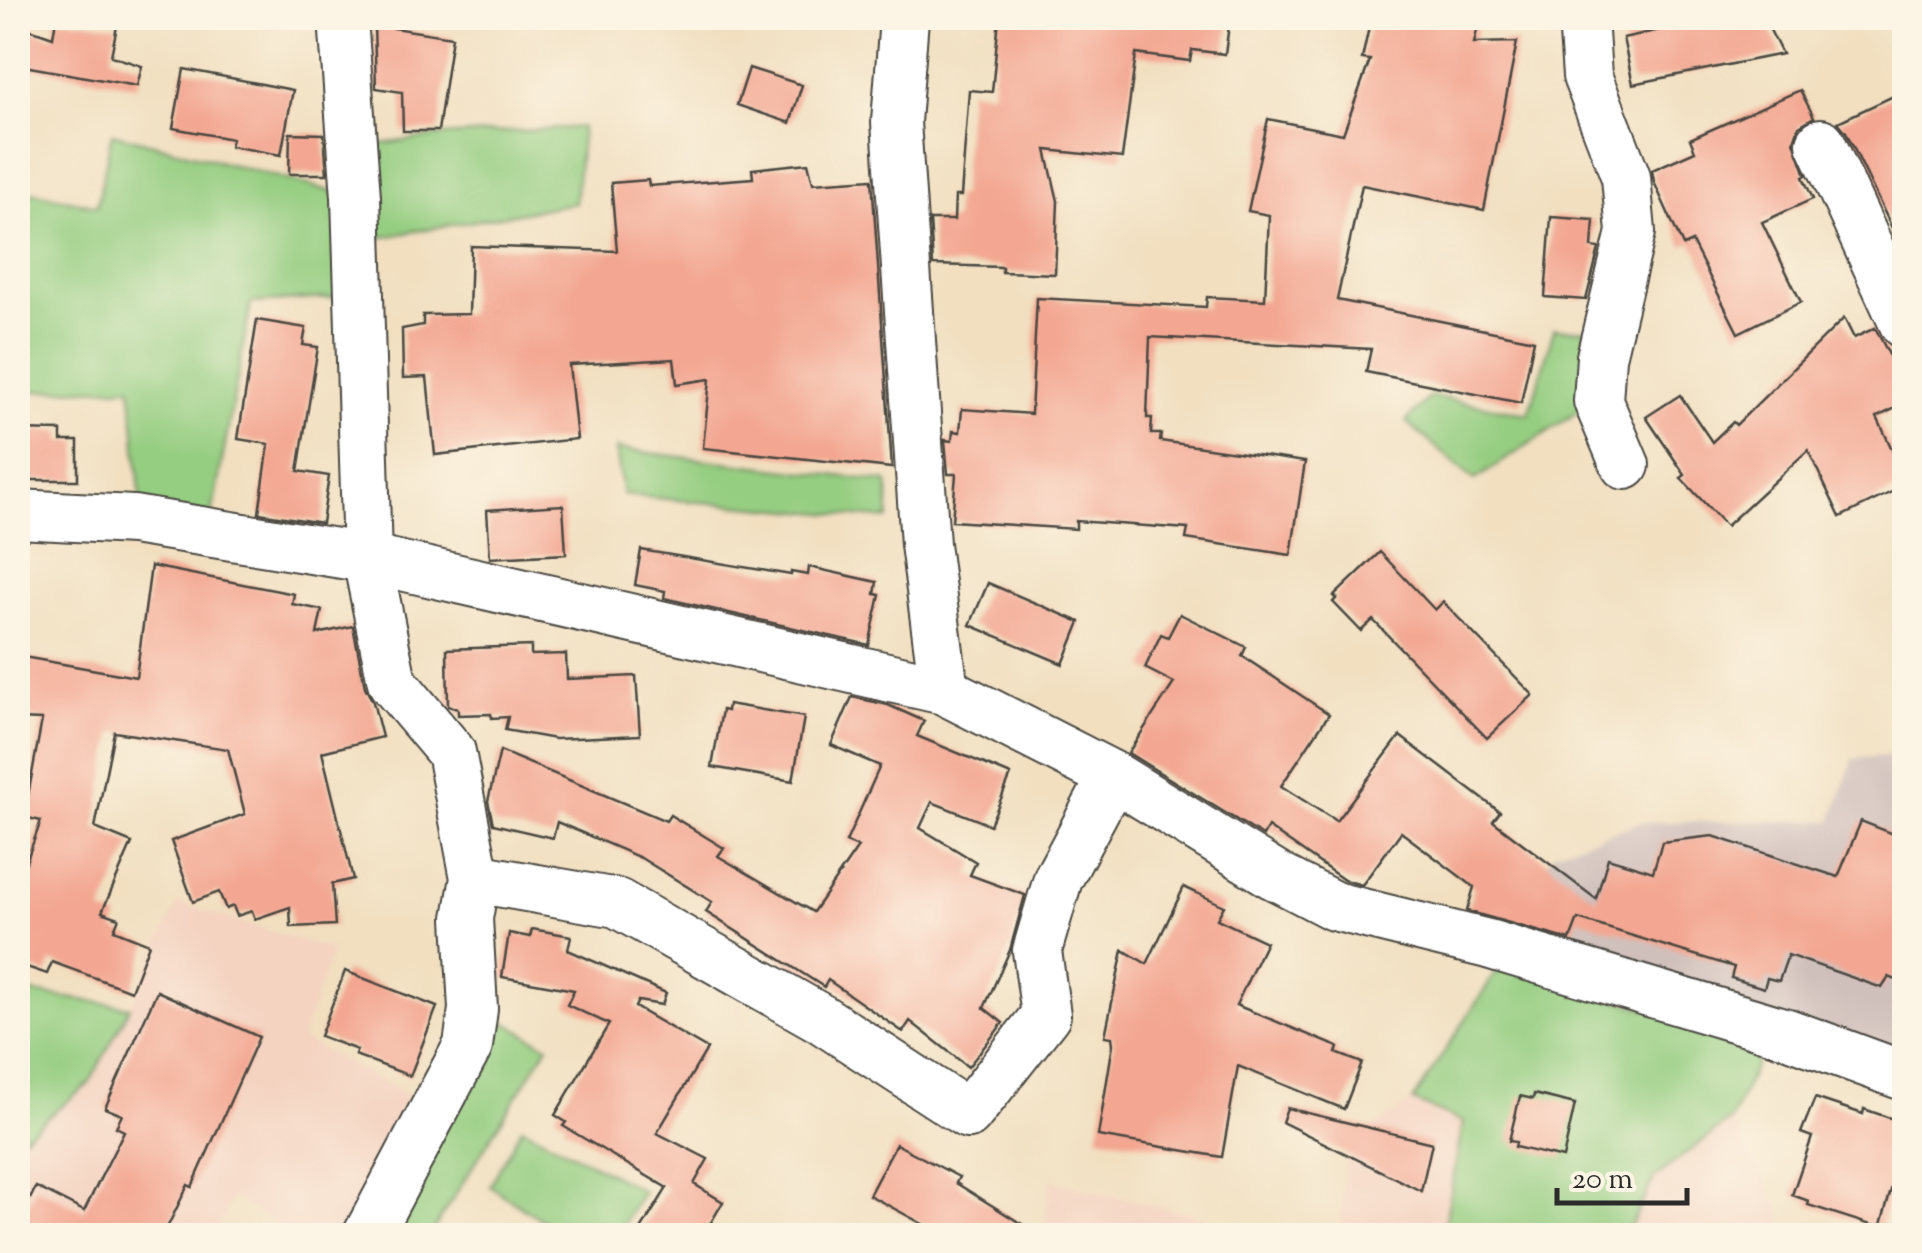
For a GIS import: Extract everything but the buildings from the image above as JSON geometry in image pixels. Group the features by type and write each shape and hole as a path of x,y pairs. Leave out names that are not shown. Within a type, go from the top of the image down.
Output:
{"street":[{"path":"344,18 356,197 367,558 392,682 451,752 475,878 468,918 473,1009 468,1046 367,1236"},
{"path":"904,18 896,122 926,544 944,690"},
{"path":"1584,18 1587,76 1626,178 1630,214 1631,232 1601,357 1598,402 1625,465"},
{"path":"1821,143 1904,324"},
{"path":"18,514 133,520 367,558 944,690 1113,776 1274,875 1334,906 1488,944 1787,1033 1904,1076"},
{"path":"475,878 617,903 820,1018 968,1114 1046,1015 1037,951 1058,878 1113,776"}],"shaded area":[{"path":"1904,754 1904,1056 1499,935 1554,852 1642,822 1832,821 1853,759"},
{"path":"178,903 332,950 301,1039 410,1096 338,1235 291,1235 233,1197 214,1235 18,1236 18,1141 89,1084"},
{"path":"1413,1101 1463,1122 1443,1235 1339,1236 1347,1145"},
{"path":"1731,1120 1782,1212 1785,1235 1629,1236 1628,1230 1655,1177"},
{"path":"1051,1181 1278,1235 1044,1235"}],"green space":[{"path":"582,127 575,203 377,238 366,146 441,136"},
{"path":"112,133 338,193 343,297 251,303 212,515 141,505 131,387 18,392 18,189 97,206"},
{"path":"1554,329 1586,330 1586,406 1475,480 1406,422 1430,396 1529,414"},
{"path":"616,449 888,482 889,519 623,495"},
{"path":"1500,966 1765,1043 1731,1120 1655,1177 1629,1235 1443,1235 1463,1122 1413,1101"},
{"path":"18,991 130,1007 89,1084 18,1141"},
{"path":"495,1017 548,1046 430,1235 382,1236"},
{"path":"522,1127 643,1191 617,1235 565,1235 490,1186"}]}
